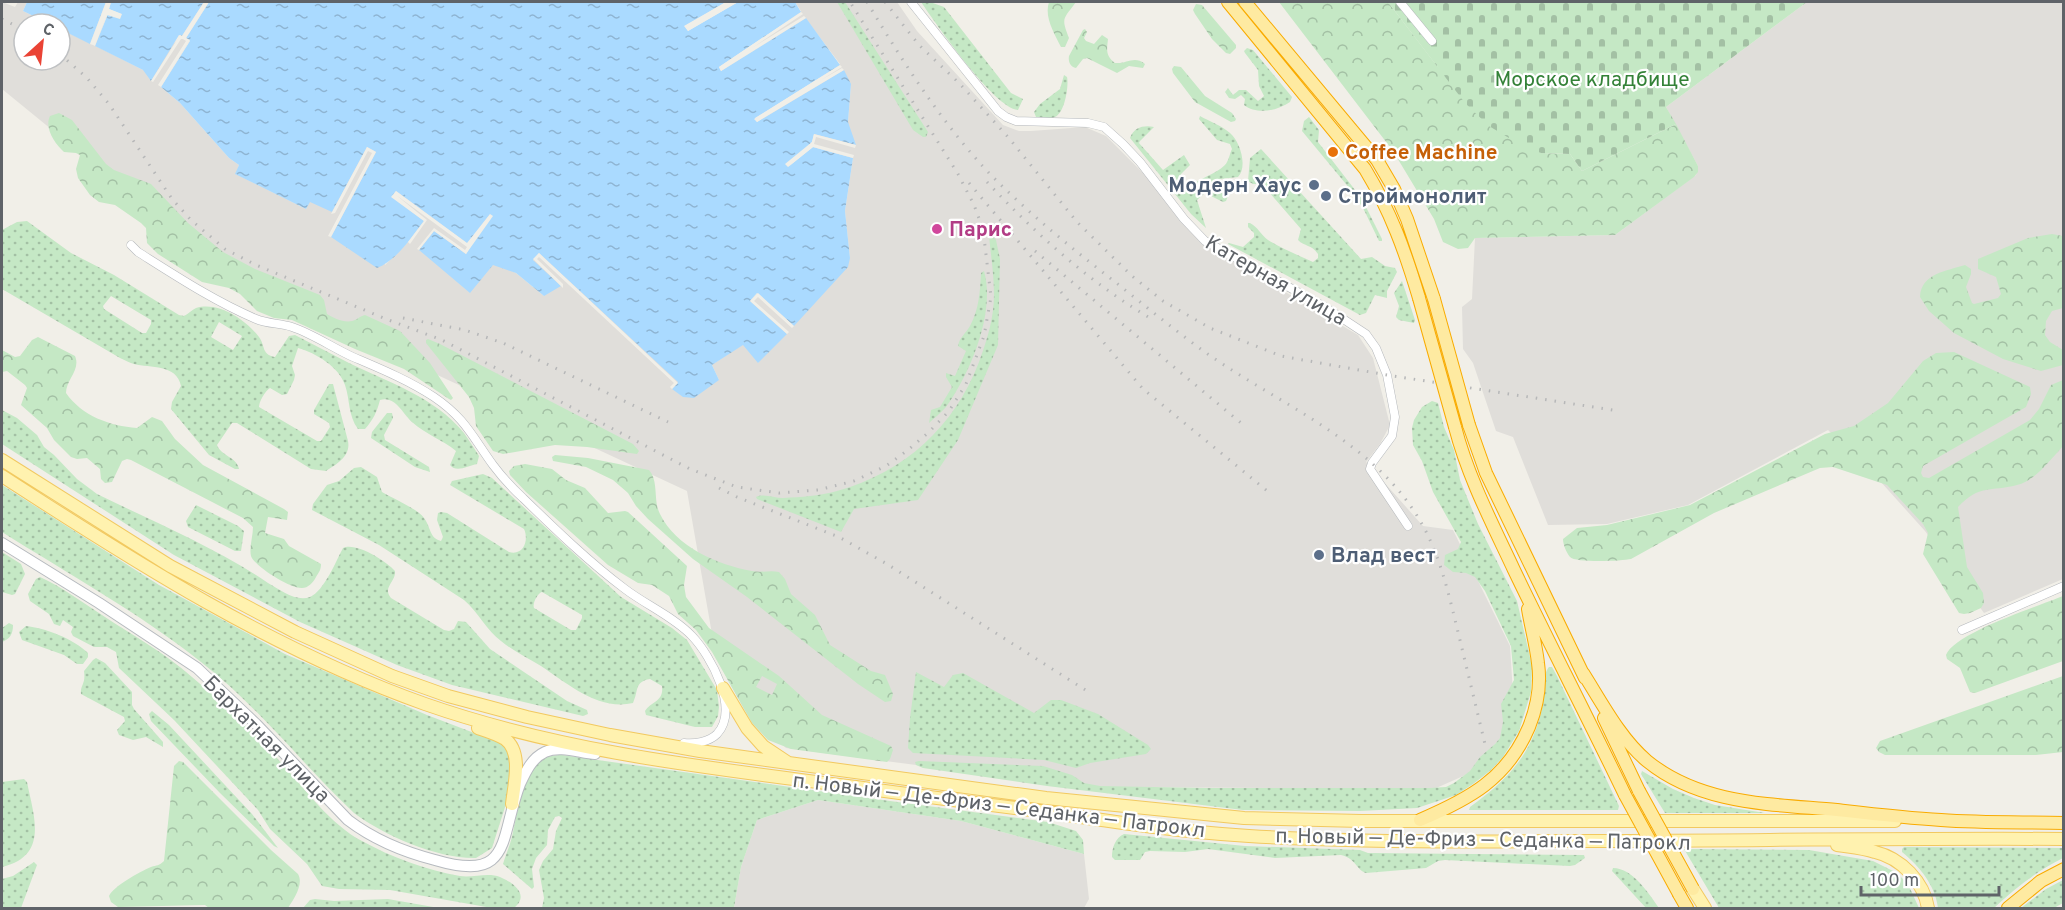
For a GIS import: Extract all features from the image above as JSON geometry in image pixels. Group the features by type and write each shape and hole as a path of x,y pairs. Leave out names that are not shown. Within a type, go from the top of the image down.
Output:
{"highway":[{"path":"1228,2 1365,169 1382,197 1398,232 1419,298 1470,477 1526,596 1625,795 1687,909"},
{"path":"1245,2 1256,8 1377,160 1394,189 1407,219 1434,299 1469,424 1486,473 1639,790 1693,889"},
{"path":"1420,820 1457,804 1491,781 1508,764 1525,735 1536,704 1539,665 1526,596"},
{"path":"1583,673 1617,727 1635,749 1658,769 1696,790 1737,800 1941,820"},
{"name":"п. Новый — Де-Фриз — Седанка — Патрокл","path":"1941,820 2064,823"},
{"path":"2008,909 2041,881 2064,869"}],"main road":[{"name":"п. Новый — Де-Фриз — Седанка — Патрокл","path":"2,460 170,566 295,632 392,676 448,696 527,717 610,735 700,751 1046,798 1244,818 1941,820"},
{"name":"п. Новый — Де-Фриз — Седанка — Патрокл","path":"2,476 162,578 288,646 429,705 523,733 605,752 1134,825 1246,836 1430,842 1813,841 1893,838 2064,839"},
{"name":"Бархатная улица","path":"2,543 99,603 197,668 256,724 348,820 363,831 425,858 465,867 478,867 490,862 498,852 506,832 512,804 531,763 546,752 561,750 594,754 605,752"},
{"path":"723,688 747,728 763,746 790,764"},
{"path":"429,705 438,714 506,740 514,750 516,764 512,804"},
{"path":"1813,841 1876,852 1890,857 1915,878 1922,890 1928,909"},
{"path":"1693,889 1705,909"}],"street":[{"name":"Катерная улица","path":"910,2 998,111 1016,121 1088,123 1104,127 1114,134 1140,162 1184,219 1205,241 1325,307 1366,334 1376,348 1387,375 1395,417 1392,436 1371,464 1370,469 1408,526"},
{"path":"1401,2 1432,41"},
{"path":"131,245 138,252 208,296 258,319 292,327 352,357 402,377 435,397 468,426 492,464 522,497 604,573 692,636 723,688 727,709 725,720 716,736 691,744 623,733 610,735"},
{"path":"1962,630 2064,586"}],"shaded area":[{"path":"2,2 15,7 18,2 27,2 23,11 25,12 12,12 12,72 72,72 72,35 90,43 106,2 111,2 96,46 143,70 182,36 204,2 209,2 186,38 190,40 161,87 180,103 229,158 239,165 236,174 306,209 309,202 367,147 376,152 385,265 408,242 424,221 391,197 396,191 490,214 466,254 420,251 502,266 516,273 544,296 533,259 539,253 719,380 712,365 743,344 759,363 750,301 758,293 850,258 845,211 853,158 813,147 814,134 848,122 851,84 757,122 840,64 806,19 721,71 801,11 795,2 897,2 917,31 1003,125 1019,131 1085,127 1106,136 1159,189 1199,241 1358,335 1373,358 1390,425 1380,444 1366,462 1423,526 1453,530 1510,646 1513,694 1503,735 1470,773 1434,789 1069,785 786,748 744,709 716,657 687,491 276,300 182,236 2,89"},
{"path":"1807,2 2063,2 2063,579 1984,613 1925,531 1880,481 1828,430 1688,505 1607,524 1548,525 1513,437 1496,431 1473,363 1463,349 1462,307 1472,299 1475,238 1615,235 1696,175 1698,166 1666,107"},
{"path":"818,800 961,821 1084,854 1089,899 1084,908 734,908 741,867 757,820"}],"green space":[{"path":"837,2 845,2 928,132 926,137 913,130"},
{"path":"921,2 930,2 944,7 1011,93 1023,99 1018,110 1008,106 981,81"},
{"path":"1049,2 1076,2 1064,22 1069,38 1065,47 1061,47 1050,25"},
{"path":"1279,2 1388,2 1437,66 1541,153 1570,154 1582,171 1676,124 1698,166 1698,172 1615,235 1475,238 1468,248 1458,249 1443,242 1434,219 1393,151"},
{"name":"Морское кладбище","path":"1388,2 1807,2 1666,107 1676,124 1582,171 1570,154 1541,153 1519,144 1489,126 1465,103"},
{"path":"1196,4 1202,5 1236,45 1230,54 1212,39 1195,14 1193,10"},
{"path":"1085,29 1086,41 1094,44 1102,35 1108,39 1108,55 1115,63 1137,60 1145,64 1143,68 1129,66 1117,73 1087,58 1083,59 1076,68 1072,66 1069,56"},
{"path":"1247,48 1253,50 1292,97 1290,102 1273,110 1261,111 1244,105 1245,99 1241,95 1235,99 1229,98 1225,92 1228,88 1233,95 1239,90 1246,90 1258,101 1264,96 1259,86 1258,70 1244,51"},
{"path":"1174,66 1181,67 1205,96 1232,113 1235,121 1231,122 1195,102 1173,73"},
{"path":"1064,75 1067,77 1066,98 1061,110 1053,118 1036,117 1034,112 1040,104 1060,89"},
{"path":"59,113 72,120 106,164 114,170 151,184 188,223 223,252 255,269 320,295 324,300 327,314 335,318 349,321 365,315 400,331 430,363 453,398 449,399 404,369 292,320 274,318 257,311 240,294 229,288 202,282 158,254 147,243 146,228 141,223 115,205 99,202 90,195 78,178 76,169 80,155 64,152 49,131 50,116"},
{"path":"1200,116 1230,133 1242,154 1241,173 1238,177 1220,179 1217,182 1219,191 1228,196 1226,201 1223,202 1205,193 1197,200 1206,228 1191,214 1130,138 1134,131 1140,128 1154,127 1139,143 1163,170 1184,155 1190,165 1181,174 1181,178 1186,185 1191,186 1225,165 1232,149 1230,144 1217,140 1199,119"},
{"path":"1309,117 1319,130 1318,142 1362,199 1382,241 1379,241 1355,195 1302,131 1304,121"},
{"path":"1261,149 1361,259 1372,257 1385,266 1395,268 1397,272 1387,291 1387,298 1375,295 1366,313 1360,315 1228,244 1243,247 1254,237 1254,233 1248,227 1250,223 1268,240 1279,246 1313,262 1318,258 1315,251 1298,240 1301,229 1262,184 1253,184 1248,181 1250,158"},
{"path":"27,221 71,253 114,275 179,315 184,316 196,308 205,307 214,307 231,314 254,331 266,352 271,356 275,357 289,336 295,335 410,392 452,420 464,433 479,456 477,464 455,469 450,465 456,451 417,426 390,400 380,400 368,426 365,429 358,429 351,413 347,390 338,372 319,357 298,348 292,366 294,380 287,394 282,395 270,388 259,407 317,441 321,441 330,427 329,423 314,414 314,410 329,384 333,384 348,441 345,455 326,471 311,469 237,423 232,423 217,445 238,465 239,469 235,469 209,455 171,409 172,402 181,386 169,370 134,364 120,358 2,289 2,230 17,222","holes":["111,296 151,320 146,333 142,333 104,309 103,306","219,322 242,336 233,350 211,337"]},
{"path":"991,233 996,240 1000,259 998,345 958,440 918,500 854,509 841,532 757,499 756,497 762,495 783,498 817,495 862,483 905,459 941,426 969,385 990,329 994,295 989,236"},
{"path":"2052,234 2063,236 2063,308 2052,311 2046,321 2045,335 2050,342 2063,350 2063,365 2041,371 2003,359 1954,333 1929,311 1920,297 1921,289 1930,278 1943,271 1965,265 1971,269 1966,287 1972,303 1998,298 2001,294 1996,277 1978,269 1978,259 2028,238"},
{"path":"984,271 987,287 984,323 972,360 946,407 929,423 931,410 940,407 952,387 946,373 955,376 966,351 958,346 975,313 981,273"},
{"path":"1402,281 1414,323 1399,320 1396,317 1399,306 1394,293"},
{"path":"38,337 75,356 76,366 66,393 88,414 107,422 137,428 152,417 162,421 175,439 203,465 288,512 287,520 268,517 265,533 284,539 289,546 321,564 320,571 312,583 304,588 297,587 282,581 259,565 251,556 253,527 243,518 131,460 122,461 112,482 105,483 101,479 100,469 87,458 71,457 54,440 47,428 21,405 27,388 25,385 7,371 2,372 2,350 15,357 20,356 32,340"},
{"path":"428,339 633,444 639,451 637,454 555,445 503,454 493,451 476,426 474,408 469,397 426,343"},
{"path":"1954,352 2030,387 2031,394 2026,407 1923,466 1921,473 1923,477 1929,478 2030,420 2039,409 2051,385 2063,380 2063,446 2042,469 2024,483 1979,492 1958,507 1967,567 1983,593 1984,603 1981,608 1970,613 1959,613 1923,554 1928,533 1923,524 1887,485 1833,467 1820,468 1714,513 1631,559 1589,561 1574,559 1567,553 1563,539 1577,528 1607,525 1690,505 1825,434 1854,426 1888,403 1923,361 1936,353"},
{"path":"1432,401 1438,403 1444,427 1454,450 1460,480 1478,524 1517,601 1532,666 1531,692 1519,731 1503,757 1473,784 1456,795 1417,808 1360,811 1243,810 1047,786 923,768 916,765 915,762 919,761 1043,766 1072,775 1084,783 1100,786 1430,788 1446,787 1454,783 1470,771 1480,757 1500,738 1503,722 1501,704 1514,680 1511,646 1485,591 1475,577 1466,573 1453,572 1444,565 1445,555 1458,549 1461,542 1433,492 1422,461 1413,445 1414,420 1422,407"},
{"path":"2,410 17,418 37,435 44,447 77,479 97,494 206,546 288,594 305,598 315,594 329,575 343,548 355,548 370,553 395,571 388,591 391,598 444,630 454,629 458,621 466,622 490,649 567,701 587,710 588,714 583,716 452,685 397,665 300,622 174,555 2,444"},
{"path":"387,413 392,413 393,418 384,435 385,440 429,467 430,472 415,467 371,438 372,432"},
{"path":"555,455 588,458 649,470 654,480 660,514 676,536 699,553 726,564 755,572 779,572 785,579 791,594 815,615 830,645 871,671 885,675 893,694 891,701 885,702 858,684 747,597 693,559 648,519 628,493 613,480 586,467 553,461 552,457"},
{"path":"525,464 552,469 566,480 585,488 608,513 628,512 687,566 684,585 686,597 709,628 779,676 822,715 891,746 893,750 890,759 887,762 791,749 768,740 752,723 712,652 696,630 678,614 669,596 652,585 638,583 608,565 526,492 510,475 509,471 514,466","holes":["762,676 777,684 772,695 756,687"]},
{"path":"361,467 377,477 382,492 411,507 421,515 437,540 441,541 443,537 437,520 438,513 441,512 447,513 509,552 518,552 524,546 526,538 524,529 450,485 452,481 483,474 492,478 621,597 672,628 687,640 717,690 718,716 712,727 695,727 646,715 645,711 659,698 662,691 662,686 650,679 639,684 633,703 608,703 584,694 501,641 464,600 379,545 312,510 313,504 327,485 339,481 354,468","holes":["542,592 582,615 576,630 571,630 534,608 534,604 537,596"]},
{"path":"2,485 159,585 285,654 427,715 503,744 509,752 510,767 506,804 492,848 476,858 445,855 396,838 354,813 242,697 201,662 129,611 2,532"},
{"path":"196,505 244,531 241,551 235,551 188,527 186,521"},
{"path":"2,552 21,564 25,574 15,594 12,595 2,592"},
{"path":"40,577 72,595 182,668 242,723 313,800 349,833 385,852 434,870 460,876 500,877 518,890 521,899 519,903 514,908 492,908 390,890 339,889 322,886 307,864 270,829 258,810 174,720 119,668 116,652 107,647 94,647 73,636 71,632 73,627 63,620 60,626 54,624 49,614 30,601 28,594 36,579"},
{"path":"2063,596 2063,661 1975,693 1970,692 1960,668 1947,659 1946,655 1952,647 1980,629"},
{"path":"9,623 13,625 12,634 2,642 2,628"},
{"path":"26,626 67,639 88,653 88,657 83,664 77,664 64,655 22,640 19,632"},
{"path":"96,658 105,663 132,692 134,709 163,742 163,747 146,737 133,740 119,735 117,730 125,721 124,717 81,694 84,671"},
{"path":"1549,667 1552,667 1557,676 1619,806 1618,810 1469,810 1508,774 1526,750 1539,720 1545,674"},
{"path":"916,672 944,687 953,675 963,673 1034,713 1051,700 1061,700 1098,714 1151,749 1146,754 1090,763 1076,768 1044,760 913,753 908,748"},
{"path":"2063,676 2063,752 2036,755 1885,755 1876,748 1880,741"},
{"path":"152,711 169,725 252,814 278,848 220,793 151,721 149,714"},
{"path":"562,755 1048,822 1076,831 1083,840 1084,854 961,821 818,800 757,820 741,867 734,908 542,908 544,898 539,870 553,849 556,831 562,818 555,817 548,830 547,845 536,858 532,869 534,887 532,889 503,864 521,797 531,772 545,758"},
{"path":"179,761 183,762 298,874 299,887 288,908 209,908 205,905 118,907 111,902 109,896 121,884 164,861 174,766"},
{"path":"1642,771 1694,798 1715,805 1765,813 1665,813 1641,774"},
{"path":"24,779 27,782 33,808 35,834 27,854 17,862 2,867 2,782"},
{"path":"1124,834 1245,846 1360,850 1368,853 1584,855 1585,858 1570,866 1445,860 1426,868 1366,873 1350,859 1341,855 1275,858 1208,849 1185,852 1150,851 1145,852 1140,860 1115,860 1112,857 1113,847 1118,838"},
{"path":"1904,847 2063,848 2063,858 2027,880 1994,908 1938,908 1930,884 1921,870 1902,852"},
{"path":"1684,849 1809,850 1873,861 1897,873 1908,884 1919,908 1719,908"},
{"path":"34,862 37,865 21,908 2,908 2,879 13,876"},
{"path":"1613,868 1627,872 1634,877 1659,908 1646,908 1612,871"},
{"path":"2063,880 2063,903 2054,908 2021,908 2046,889"},
{"path":"388,899 439,908 303,908 310,900 334,901"}],"water":[{"path":"27,2 106,2 90,44 72,35 72,12 23,11"},
{"path":"111,2 204,2 182,36 179,35 151,81 143,70 95,46 108,14 121,14 109,9"},
{"path":"209,2 726,2 685,26 688,31 738,2 795,2 801,12 719,67 721,71 806,18 840,65 755,118 757,122 844,70 851,84 848,122 856,145 814,134 812,142 788,167 813,147 853,158 845,211 850,258 848,267 794,326 757,293 750,301 787,334 758,363 743,345 712,365 719,380 694,398 683,397 672,389 678,382 539,253 533,260 561,286 544,296 516,273 493,265 470,293 419,250 434,231 466,254 490,214 468,244 396,191 392,197 424,221 391,260 377,268 331,237 376,152 367,147 332,212 310,202 306,209 235,174 239,165 229,158 180,103 161,87 190,41 186,38"}],"pier":[{"path":"106,2 111,2 109,9 122,14 120,19 107,15 95,46 90,44"},
{"path":"204,2 209,2 186,38 190,40 161,87 158,85 186,41 183,39 153,82 151,81"},
{"path":"729,2 698,22 732,2 738,2 688,31 684,26"},
{"path":"801,12 803,14 752,48 804,16 806,18 721,71 719,67"},
{"path":"840,65 842,67 821,80 842,68 844,70 757,122 754,119"},
{"path":"814,134 856,145 855,148 816,137 814,144 854,155 853,158 813,147 788,167 785,164 812,142"},
{"path":"367,147 376,152 331,237 328,236 372,153 368,151 335,213 331,214"},
{"path":"396,191 467,243 490,214 493,216 466,254 434,231 419,250 417,249 434,228 465,250 467,247 396,195 427,220 410,244 408,242 424,221 391,197"},
{"path":"539,253 678,383 672,389 670,387 674,383 539,257 537,259 563,284 563,288 533,259"},
{"path":"758,293 794,326 792,328 758,297 754,301 789,332 787,334 750,301"}],"railway":[{"path":"72,65 109,104 172,199 191,220 225,249 256,265 442,340 690,469 737,487 779,493 818,490 854,481 886,466 929,432 949,411 966,384 984,336 991,297 983,229 974,205 958,174 850,2"},
{"path":"867,2 939,112 971,153 1020,203 1069,245 1188,339 1226,366 1344,441 1371,462 1395,486 1416,514 1437,556 1485,744"},
{"path":"885,2 919,45 960,84 1008,137 1077,222 1132,276 1163,301 1210,328 1281,356 1619,411"},
{"path":"2,19 12,24"},
{"path":"987,182 1024,220 1084,273 1150,318"},
{"path":"969,183 1143,389 1271,494"},
{"path":"1035,251 1241,423"},
{"path":"403,318 465,330 503,343 668,422"},
{"path":"719,488 839,537 887,564 1087,691"}],"place":[{"name":"Coffee Machine","path":"1333,152"},
{"name":"Модерн Хаус","path":"1314,185"},
{"name":"Строймонолит","path":"1326,196"},
{"name":"Парис","path":"937,229"},
{"name":"Влад вест","path":"1319,555"}]}
